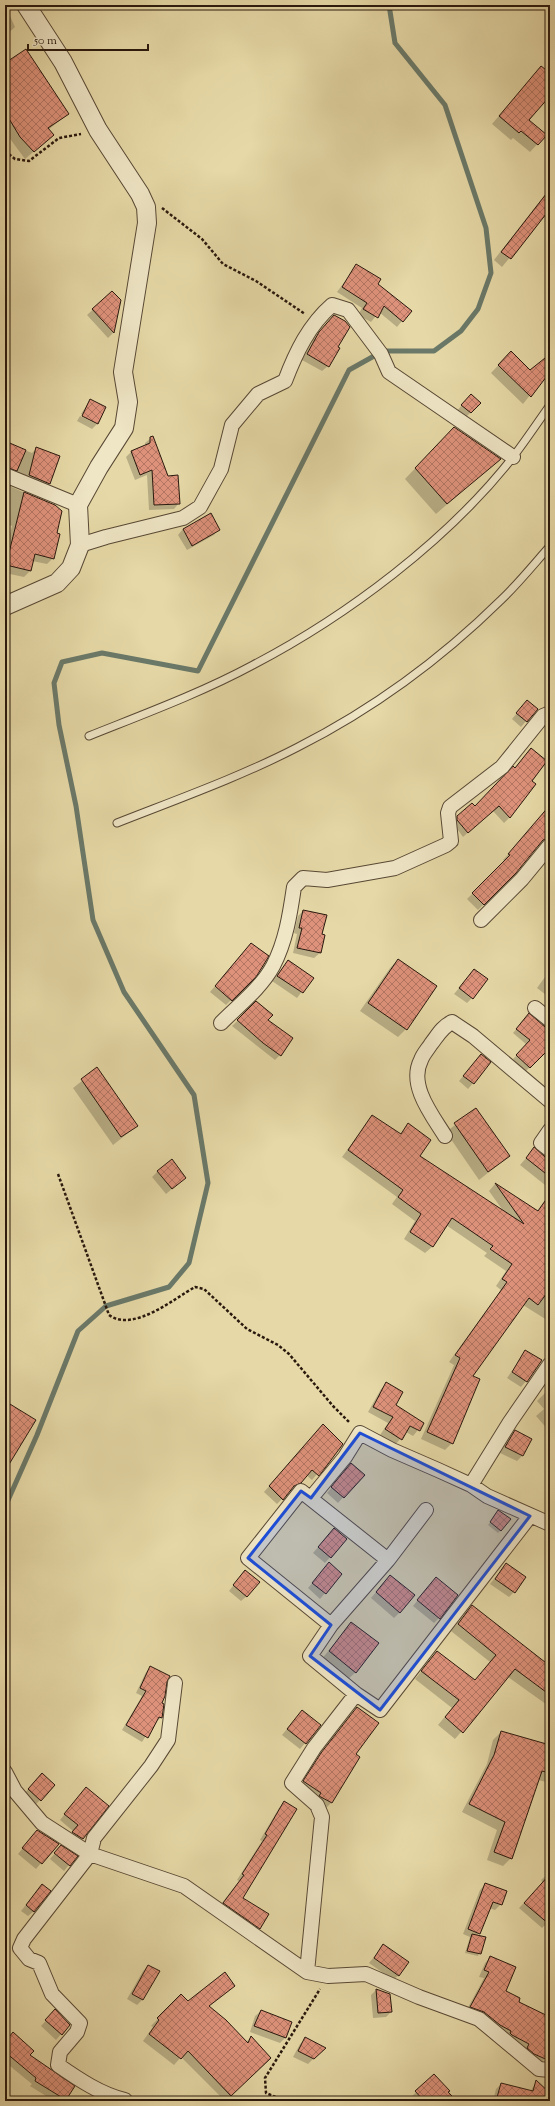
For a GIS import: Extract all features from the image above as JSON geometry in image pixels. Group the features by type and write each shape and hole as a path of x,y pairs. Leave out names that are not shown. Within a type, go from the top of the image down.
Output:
{"street":[{"path":"5,606 57,583 71,568 80,546 78,505 99,467 124,428 128,416 128,402 123,372 147,223 146,207 140,194 98,130 63,62 26,5"},
{"path":"80,546 106,537 183,518 200,507 221,469 232,425 258,394 285,380 295,353 316,321 332,305 348,310 372,342 389,372 513,457"},
{"path":"5,475 78,505"},
{"path":"221,1023 258,986 272,968 281,948 289,921 294,887 297,882 303,878 327,880 395,868 446,845 451,841 452,835 448,813 450,807 502,767 543,716 550,713"},
{"path":"481,920 522,879 550,845"},
{"path":"535,1008 550,1020"},
{"path":"445,1136 425,1104 418,1085 418,1071 420,1060 444,1026 452,1022 473,1036 550,1101"},
{"path":"550,1130 541,1143 550,1150"},
{"path":"471,1485 510,1422 550,1364"},
{"path":"311,1498 345,1457 360,1433 392,1450 471,1485 487,1496 550,1524"},
{"path":"331,1625 248,1558 301,1490 388,1560"},
{"path":"426,1510 388,1560 331,1625 310,1656 356,1694 380,1710 530,1516"},
{"path":"126,2100 111,2097 73,2076 58,2065 60,2052 76,2032 80,2023 52,1994 39,1964 29,1959 20,1948 24,1939 90,1854 94,1838 151,1766 168,1740 175,1683"},
{"path":"307,1972 322,1817 317,1805 292,1784 314,1748 356,1694"},
{"path":"5,1772 15,1791 42,1823 90,1854 184,1886 307,1972 328,1976 366,1974 419,1997 479,2019 539,2069 550,2070"}],"lane":[{"path":"89,736 179,700 253,665 324,624 404,566 467,508 513,457 550,405"},
{"path":"117,823 217,783 298,747 389,694 447,650 502,600 550,546"}],"path":[{"path":"5,151 15,159 29,161 59,138 98,130"},
{"path":"140,194 202,239 223,264 256,281 316,321"},
{"path":"58,1174 109,1315 115,1319 127,1320 151,1313 169,1305 195,1287 204,1289 247,1329 278,1345 289,1354 333,1406 360,1433"},
{"path":"285,2101 266,2093 265,2078 328,1976"}],"highlighted area":[{"path":"360,1433 530,1516 380,1710 310,1656 331,1625 248,1558 301,1491 311,1498"}],"building":[{"path":"26,49 69,114 48,128 54,135 34,152 20,137 5,112 5,63"},
{"path":"541,66 550,73 550,96 529,120 547,135 538,145 521,131 519,133 499,116"},
{"path":"550,189 550,209 511,259 501,252"},
{"path":"356,264 381,279 378,284 412,311 403,322 384,306 378,318 363,309 367,303 342,287"},
{"path":"112,291 121,300 114,333 92,309"},
{"path":"334,315 345,321 350,327 338,347 340,348 329,367 307,354 319,332"},
{"path":"511,351 530,370 550,354 550,372 531,397 498,365"},
{"path":"471,394 481,403 471,413 461,405"},
{"path":"90,399 106,407 98,424 82,416"},
{"path":"454,427 501,459 447,504 415,468"},
{"path":"153,436 168,476 178,475 180,504 154,505 152,470 140,475 131,451 150,443 150,437"},
{"path":"5,441 26,450 17,471 5,467"},
{"path":"36,447 60,456 50,484 29,475"},
{"path":"5,484 10,486 5,498"},
{"path":"24,492 55,505 62,511 57,533 60,534 54,559 35,554 31,571 6,565"},
{"path":"211,513 220,530 192,546 183,529"},
{"path":"527,700 538,709 527,722 516,713"},
{"path":"531,748 547,761 532,781 536,784 510,818 499,806 468,833 457,820 457,816 472,803 475,806 513,766 515,768"},
{"path":"550,805 550,837 543,840 516,873 484,905 472,893 510,855 508,854"},
{"path":"303,910 327,915 322,934 325,935 321,953 297,948 302,928 299,928"},
{"path":"251,943 269,956 256,977 232,1001 215,986"},
{"path":"398,959 437,986 407,1030 368,1003"},
{"path":"288,960 314,978 303,993 277,976"},
{"path":"474,969 488,979 473,999 459,988"},
{"path":"256,1001 273,1015 268,1020 293,1038 281,1056 263,1043 237,1020"},
{"path":"529,1013 545,1027 550,1028 550,1048 530,1068 516,1055 530,1040 516,1029"},
{"path":"481,1054 491,1062 474,1084 463,1076"},
{"path":"97,1067 138,1126 121,1137 81,1079"},
{"path":"476,1108 510,1156 488,1172 454,1123"},
{"path":"372,1115 401,1134 408,1123 431,1140 420,1156 524,1224 495,1183 538,1211 550,1194 550,1289 538,1305 529,1298 473,1376 480,1379 453,1444 427,1432 460,1358 455,1355 507,1282 502,1279 512,1264 490,1249 493,1246 452,1218 433,1247 410,1232 421,1214 398,1197 403,1190 348,1150"},
{"path":"534,1147 545,1157 550,1158 550,1177 526,1158"},
{"path":"172,1159 186,1178 172,1189 157,1171"},
{"path":"525,1350 542,1360 527,1382 512,1372"},
{"path":"386,1382 403,1392 396,1405 424,1423 420,1431 410,1426 402,1440 385,1429 393,1417 373,1407"},
{"path":"5,1401 36,1420 5,1471"},
{"path":"323,1424 343,1444 319,1476 312,1470 301,1483 294,1486 283,1500 269,1486"},
{"path":"515,1430 532,1439 523,1456 505,1447"},
{"path":"351,1463 365,1475 344,1498 331,1487"},
{"path":"498,1510 511,1519 501,1531 490,1522"},
{"path":"334,1528 347,1539 331,1558 318,1547"},
{"path":"329,1562 342,1574 326,1594 312,1583"},
{"path":"506,1563 526,1577 515,1593 495,1579"},
{"path":"245,1570 260,1582 247,1597 233,1585"},
{"path":"390,1575 415,1595 400,1613 376,1592"},
{"path":"436,1577 458,1595 440,1619 417,1600"},
{"path":"472,1605 550,1666 550,1695 515,1669 463,1733 445,1717 459,1700 421,1671 437,1651 475,1680 496,1655 458,1624"},
{"path":"351,1622 379,1643 356,1673 329,1651"},
{"path":"150,1666 170,1676 162,1703 164,1704 162,1718 159,1717 148,1738 126,1725 146,1691 140,1688"},
{"path":"357,1707 379,1723 356,1754 360,1757 332,1803 319,1796 321,1793 303,1781 321,1753"},
{"path":"302,1710 321,1725 306,1744 287,1729"},
{"path":"501,1731 550,1745 550,1773 542,1771 512,1859 494,1852 505,1822 469,1804 494,1755"},
{"path":"42,1773 55,1785 41,1801 28,1789"},
{"path":"86,1787 109,1806 83,1839 72,1832 78,1825 64,1814"},
{"path":"284,1801 297,1809 243,1898 269,1914 260,1929 223,1903 244,1875 242,1874 267,1835 265,1834"},
{"path":"37,1830 59,1844 42,1864 22,1848"},
{"path":"61,1845 78,1856 70,1866 54,1853"},
{"path":"550,1874 550,1925 524,1903"},
{"path":"485,1883 507,1891 502,1905 493,1902 480,1934 468,1929"},
{"path":"42,1884 51,1891 34,1912 26,1905"},
{"path":"472,1934 486,1937 481,1954 467,1951"},
{"path":"383,1944 409,1962 399,1976 374,1958"},
{"path":"490,1956 516,1967 506,1991 520,1998 519,2002 550,2017 550,2061 534,2054 527,2048 529,2044 512,2035 510,2033 511,2031 500,2025 484,2012 470,2007 489,1972 484,1970"},
{"path":"148,1965 160,1971 143,2000 132,1994"},
{"path":"225,1972 235,1986 209,2006 226,2020 248,2043 251,2036 271,2058 231,2096 188,2051 181,2059 149,2034 159,2020 157,2018 181,1994 188,2001"},
{"path":"376,1989 390,1994 392,2012 378,2013"},
{"path":"55,2009 70,2025 62,2035 45,2020"},
{"path":"261,2010 292,2022 286,2038 254,2026"},
{"path":"13,2032 34,2051 30,2055 75,2086 66,2100 35,2081 36,2078 5,2052 5,2042"},
{"path":"305,2037 326,2048 314,2059 298,2051"},
{"path":"434,2074 457,2101 424,2101 415,2091"},
{"path":"536,2080 550,2093 550,2101 496,2101 501,2083 533,2091"}],"waterway":[{"path":"5,1507 37,1435 78,1331 106,1306 169,1287 189,1263 208,1183 194,1095 124,992 93,920 76,806 59,725 54,683 62,662 102,653 198,671 349,370 383,351 434,351 461,331 478,309 491,273 486,228 445,105 395,43 389,5"}]}
